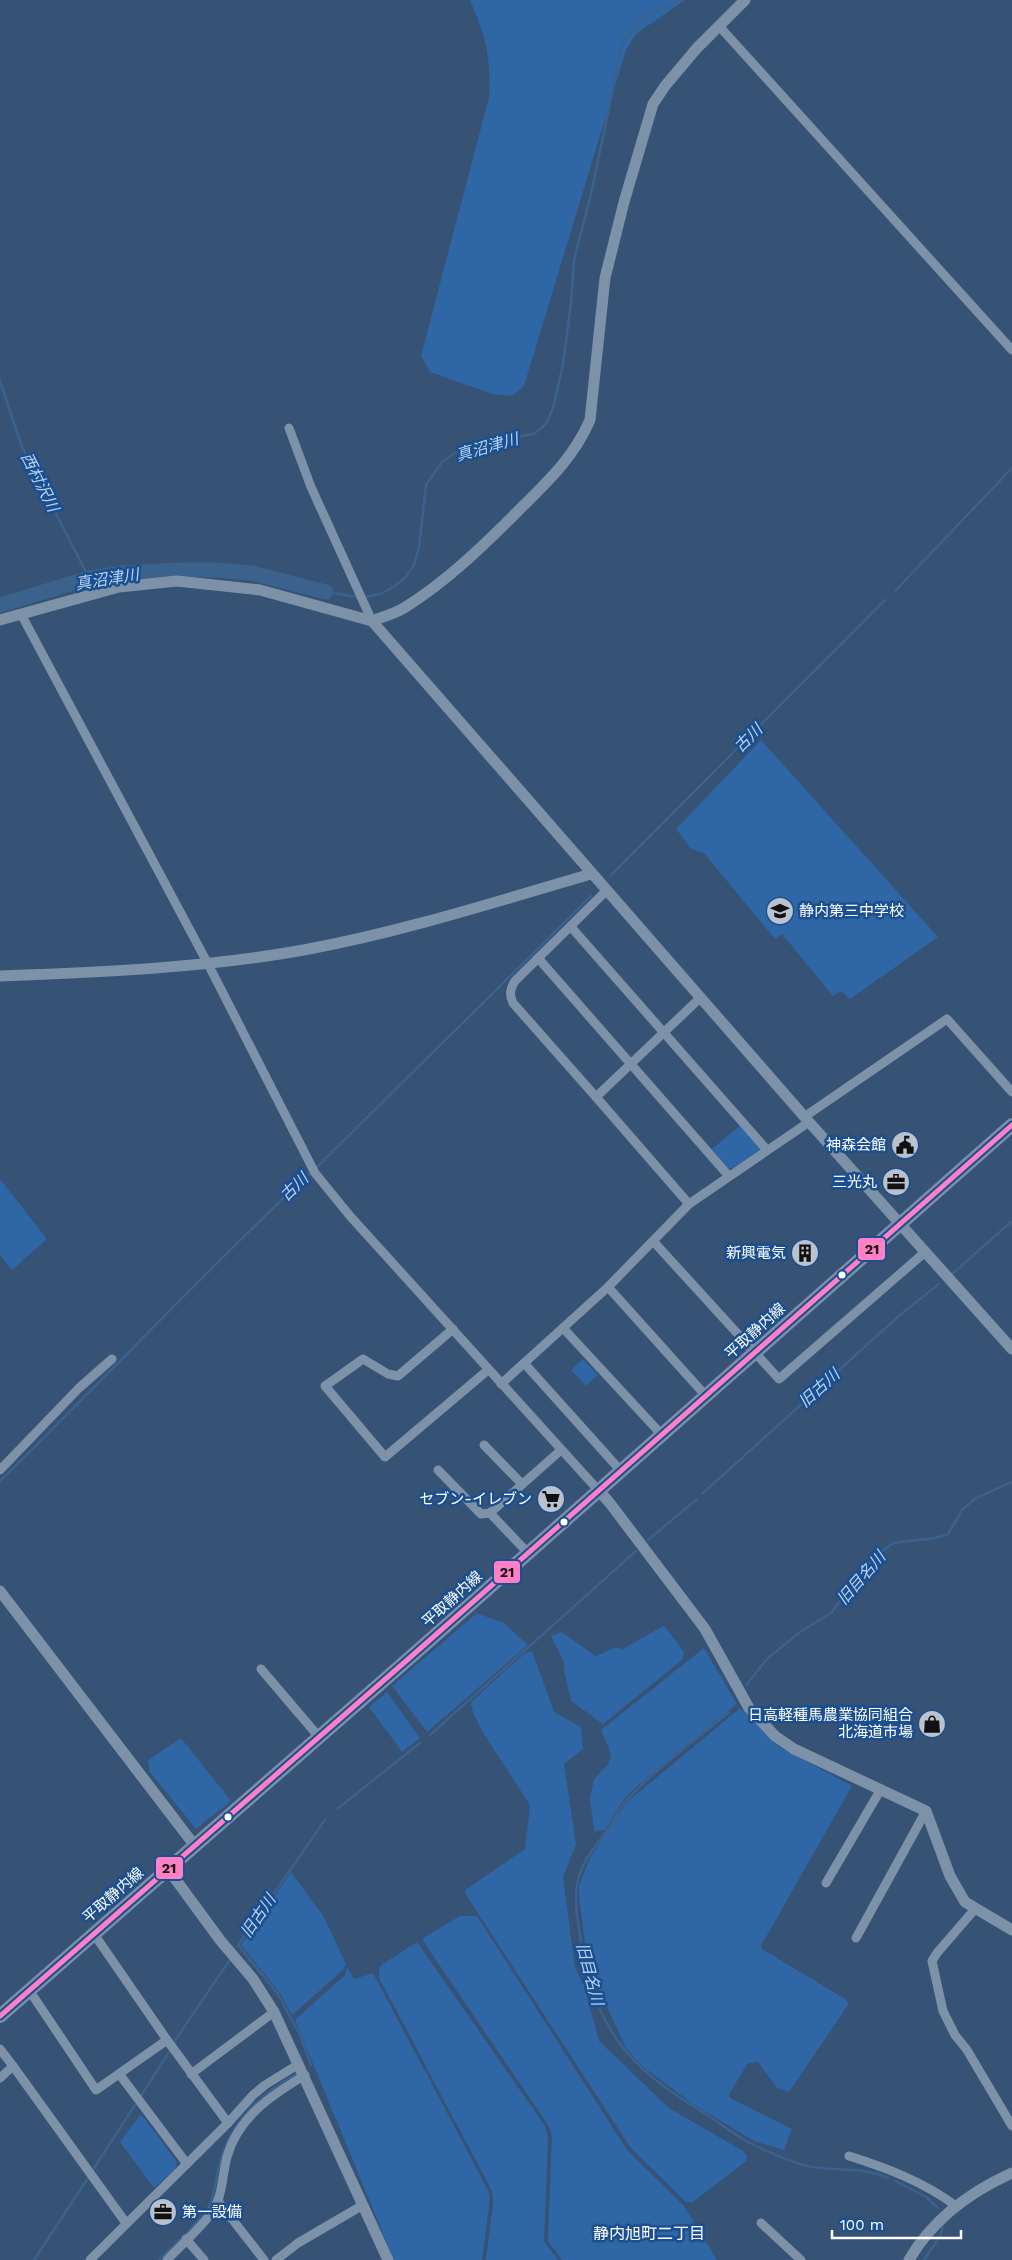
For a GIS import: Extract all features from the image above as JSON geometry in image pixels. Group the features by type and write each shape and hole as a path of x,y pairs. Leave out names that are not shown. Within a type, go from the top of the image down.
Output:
{"main road":[{"name":"平取静内線","path":"0,2016 599,1491 1012,1125"}],"street":[{"path":"0,620 119,587 177,580 260,590 372,621 402,610 447,578 490,539 562,467 580,442 590,420 605,278 653,104 666,86 719,26 745,0"},
{"path":"719,26 1012,350"},
{"path":"289,428 311,487 363,606 372,621 924,1253 1012,1349"},
{"path":"21,614 208,964 313,1169 350,1216 610,1502 705,1629 749,1708 760,1722 775,1736 794,1749 926,1811 956,1889 964,1902 1012,1930"},
{"path":"0,976 115,972 208,964 309,949 392,931 591,874"},
{"path":"606,891 510,988 510,995 513,1003 689,1204"},
{"path":"571,927 767,1150"},
{"path":"538,958 728,1175"},
{"path":"596,1097 700,998"},
{"path":"501,1384 608,1287 689,1204 728,1175 767,1150 807,1119 947,1019 1012,1092"},
{"path":"653,1241 779,1380 924,1253"},
{"path":"608,1287 706,1396"},
{"path":"453,1328 398,1376 388,1374 363,1359 325,1386 385,1457 488,1370"},
{"path":"564,1328 662,1435"},
{"path":"1,1466 79,1388 112,1359"},
{"path":"524,1363 621,1471"},
{"path":"484,1445 522,1484"},
{"path":"438,1470 481,1514 490,1513 561,1450"},
{"path":"490,1513 528,1553"},
{"path":"0,1591 195,1846"},
{"path":"261,1669 319,1737"},
{"path":"826,1883 881,1789"},
{"path":"856,1938 926,1811"},
{"path":"168,1870 220,1940 253,1979 274,2012 305,2075 388,2260"},
{"path":"975,1910 932,1960 934,1973 944,2011 955,2035 967,2050 1012,2126"},
{"path":"94,1934 191,2074 228,2123"},
{"path":"29,1990 96,2090 120,2075 167,2040"},
{"path":"191,2074 274,2012"},
{"path":"0,2049 126,2223"},
{"path":"90,2260 228,2123 253,2095 299,2064"},
{"path":"0,2078 13,2066"},
{"path":"120,2075 187,2164"},
{"path":"167,2260 212,2213 218,2201 228,2155 238,2131 273,2094 305,2075"},
{"path":"850,2156 896,2171 942,2195 956,2206"},
{"path":"909,2260 931,2228 956,2206 997,2180 1012,2173"},
{"path":"218,2201 264,2260"},
{"path":"276,2260 298,2243 363,2205"},
{"path":"760,2223 801,2260"},
{"path":"186,2239 204,2260"}],"shaded area":[{"path":"470,0 685,0 636,34 626,50 524,386 512,396 492,394 430,372 421,356 489,97 489,70 484,36"},
{"path":"761,740 938,937 850,999 841,991 833,996 782,934 775,939 704,853 691,849 676,829"},
{"path":"742,1124 761,1146 759,1151 733,1168 728,1168 712,1149"},
{"path":"0,1179 47,1239 12,1270 0,1255"},
{"path":"583,1359 598,1375 586,1386 571,1370"},
{"path":"477,1613 504,1623 528,1645 427,1732 392,1686"},
{"path":"663,1626 684,1652 682,1660 603,1724 571,1701 564,1671 564,1662 551,1636 561,1632 596,1656 616,1647 623,1649"},
{"path":"704,1648 737,1704 635,1788 625,1798 605,1830 594,1831 590,1799 594,1779 609,1763 611,1754 601,1730"},
{"path":"532,1651 554,1712 581,1727 583,1749 564,1764 576,1844 563,1877 575,1968 584,1986 599,2041 669,2108 743,2151 747,2156 746,2161 693,2202 686,2202 630,2147 465,1893 465,1890 525,1849 530,1805 484,1734 473,1713 471,1702 525,1653"},
{"path":"387,1692 420,1738 402,1752 369,1707"},
{"path":"740,1708 778,1746 852,1786 761,1946 762,1949 847,2000 848,2005 789,2092 777,2088 758,2062 748,2063 729,2094 730,2098 792,2129 784,2150 754,2141 693,2104 642,2066 626,2048 588,1966 579,1897 579,1885 591,1856 627,1802"},
{"path":"181,1738 231,1801 196,1829 150,1772 148,1760"},
{"path":"291,1872 324,1917 346,1964 343,1970 292,2015 280,1993 241,1945"},
{"path":"460,1916 477,1916 627,2150 684,2206 717,2260 562,2260 548,2241 552,2135 548,2125 423,1941 423,1938"},
{"path":"417,1942 545,2126 548,2137 544,2241 558,2260 486,2260 493,2203 492,2191 379,1978 379,1968 383,1964"},
{"path":"347,1967 354,1979 373,1973 488,2190 490,2200 482,2260 394,2260 295,2020 345,1975"},
{"path":"141,2114 177,2162 175,2169 154,2188 120,2142"}],"waterway":[{"name":"真沼津川","path":"364,597 380,594 390,589 404,579 414,565 419,547 426,485 442,462 458,451 503,439 534,434 546,424 553,408 563,364 571,303 574,260 591,194 622,46 633,28 647,16 683,0"},
{"name":"西村沢川","path":"0,381 22,447 89,578"},
{"name":"古川","path":"895,591 1012,468"},
{"name":"真沼津川","path":"0,605 89,578 123,573 179,570 216,570 252,573 326,592"},
{"name":"真沼津川","path":"326,592 358,597"},
{"name":"古川","path":"610,876 885,600"},
{"name":"古川","path":"316,1168 591,896"},
{"name":"古川","path":"0,1481 233,1247 312,1171"},
{"name":"旧古川","path":"952,1274 1012,1221"},
{"name":"旧古川","path":"702,1494 900,1315 939,1284"},
{"name":"旧目名川","path":"746,1685 768,1658 800,1632 831,1613 874,1558 893,1543 935,1538 948,1534 963,1509 976,1498 1012,1482"},
{"name":"旧古川","path":"648,1540 697,1499"},
{"name":"旧古川","path":"430,1735 636,1551"},
{"name":"旧目名川","path":"729,1712 663,1766 626,1801 583,1865 578,1878 576,1896 577,1915 581,1942 596,2000 607,2024 620,2044 636,2063 679,2097 741,2138 773,2154 807,2166 868,2172 888,2178"},
{"name":"旧古川","path":"337,1809 420,1743"},
{"name":"旧古川","path":"311,2065 300,2035 278,1994 238,1945 325,1820"},
{"path":"174,2042 229,1961"},
{"path":"141,2096 169,2052"},
{"name":"旧古川","path":"159,2260 205,2213 213,2195 225,2147 240,2121 259,2100 296,2074"},
{"path":"94,2168 135,2105"},
{"path":"34,2260 88,2178"},
{"name":"旧目名川","path":"895,2181 926,2197 938,2208"},
{"name":"旧目名川","path":"924,2260 941,2235 943,2224"}],"transit line":[{"name":"21","path":"0,2016 414,1654 1012,1125"}],"place":[{"name":"静内第三中学校","path":"780,911"},
{"name":"神森会館","path":"905,1145"},
{"name":"三光丸","path":"896,1182"},
{"name":"新興電気","path":"805,1253"},
{"name":"セブン-イレブン","path":"551,1499"},
{"name":"日高軽種馬農業協同組合 北海道市場","path":"932,1724"},
{"name":"第一設備","path":"163,2212"}],"district":[{"name":"静内旭町二丁目","path":"649,2233"}]}
